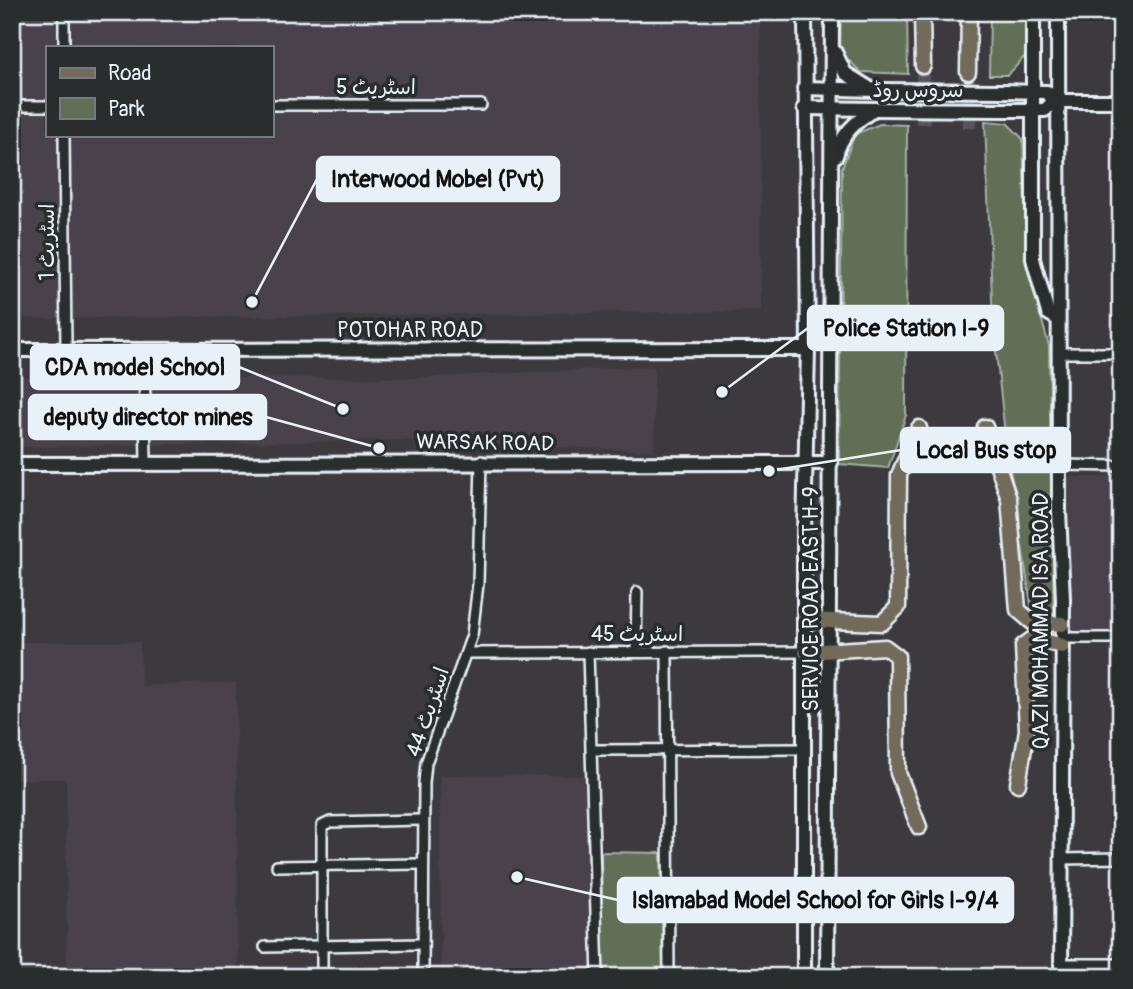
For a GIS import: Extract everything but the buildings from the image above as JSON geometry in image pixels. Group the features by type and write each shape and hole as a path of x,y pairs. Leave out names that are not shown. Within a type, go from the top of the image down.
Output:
{"main road":[{"path":"922,12 923,66"},
{"path":"968,72 969,12"},
{"path":"805,620 883,623 898,607 899,475 919,428"},
{"path":"985,428 1009,499 1018,610 1032,622 1062,636"},
{"path":"1018,784 1027,730 1023,646 1034,638 1062,636"},
{"path":"806,652 885,647 897,656 898,773 919,827"}],"street":[{"path":"64,12 64,46"},
{"name":"SERVICE ROAD EAST H-9","path":"804,977 805,463 808,349 805,12"},
{"name":"SERVICE ROAD EAST H-9","path":"827,977 834,168 832,12"},
{"path":"1032,12 1033,265 1048,313 1058,319"},
{"name":"QAZI MOHAMMAD ISA ROAD","path":"1058,12 1056,101 1062,636 1060,970"},
{"path":"832,41 836,58 845,73 859,84 876,90"},
{"name":"سروس روڈ","path":"833,90 1032,90 1047,92 1056,101 1045,110 874,110 833,109 804,98 833,90"},
{"path":"1056,101 1121,101"},
{"name":"اسٹریٹ 5","path":"273,105 481,105"},
{"path":"12,106 46,106"},
{"path":"834,168 846,133 874,110"},
{"name":"اسٹریٹ 1","path":"64,136 66,349"},
{"path":"144,349 146,463"},
{"name":"POTOHAR ROAD","path":"12,350 808,349"},
{"path":"1059,353 1121,353"},
{"name":"WARSAK ROAD","path":"12,464 481,461 831,463"},
{"name":"اسٹریٹ 44","path":"423,977 421,820 426,763 468,653 478,584 481,461"},
{"path":"1059,465 1121,466"},
{"path":"636,652 637,592"},
{"path":"1062,636 1121,638"},
{"path":"667,651 669,977"},
{"path":"588,652 598,977"},
{"name":"اسٹریٹ 45","path":"468,653 806,652"},
{"path":"593,750 805,749"},
{"path":"322,977 320,831 325,824 421,820"},
{"path":"1060,859 1121,858"},
{"path":"276,866 421,864"},
{"path":"806,866 830,866"},
{"path":"265,947 421,944"},
{"path":"1060,970 1121,964"}],"shaded area":[{"path":"12,12 760,12 761,311 12,319"},
{"path":"654,366 654,451 403,440 12,447 12,377 413,378"},
{"path":"1065,477 1121,477 1121,635 1065,635"},
{"path":"12,642 140,642 141,686 236,682 238,977 67,977 66,779 12,779"},
{"path":"440,775 593,776 594,977 441,977"}],"green space":[{"path":"841,12 907,12 908,74 861,72 840,52"},
{"path":"990,12 1028,12 1025,56 1008,75 989,75"},
{"path":"985,121 1007,123 1023,139 1027,267 1049,346 1054,616 1032,611 1006,443 993,324"},
{"path":"880,124 907,125 906,415 888,468 839,464 842,168 855,134"},
{"path":"601,852 661,853 663,977 603,977"}],"tunnel":[{"path":"923,66 923,124"},
{"path":"968,72 969,134"}],"place":[{"name":"Interwood Mobel (Pvt)","path":"252,302"},
{"name":"Police Station I-9","path":"722,392"},
{"name":"CDA model School","path":"343,409"},
{"name":"deputy director mines","path":"379,448"},
{"name":"Local Bus stop","path":"769,471"},
{"name":"Islamabad Model School for Girls I-9/4","path":"517,877"}]}
